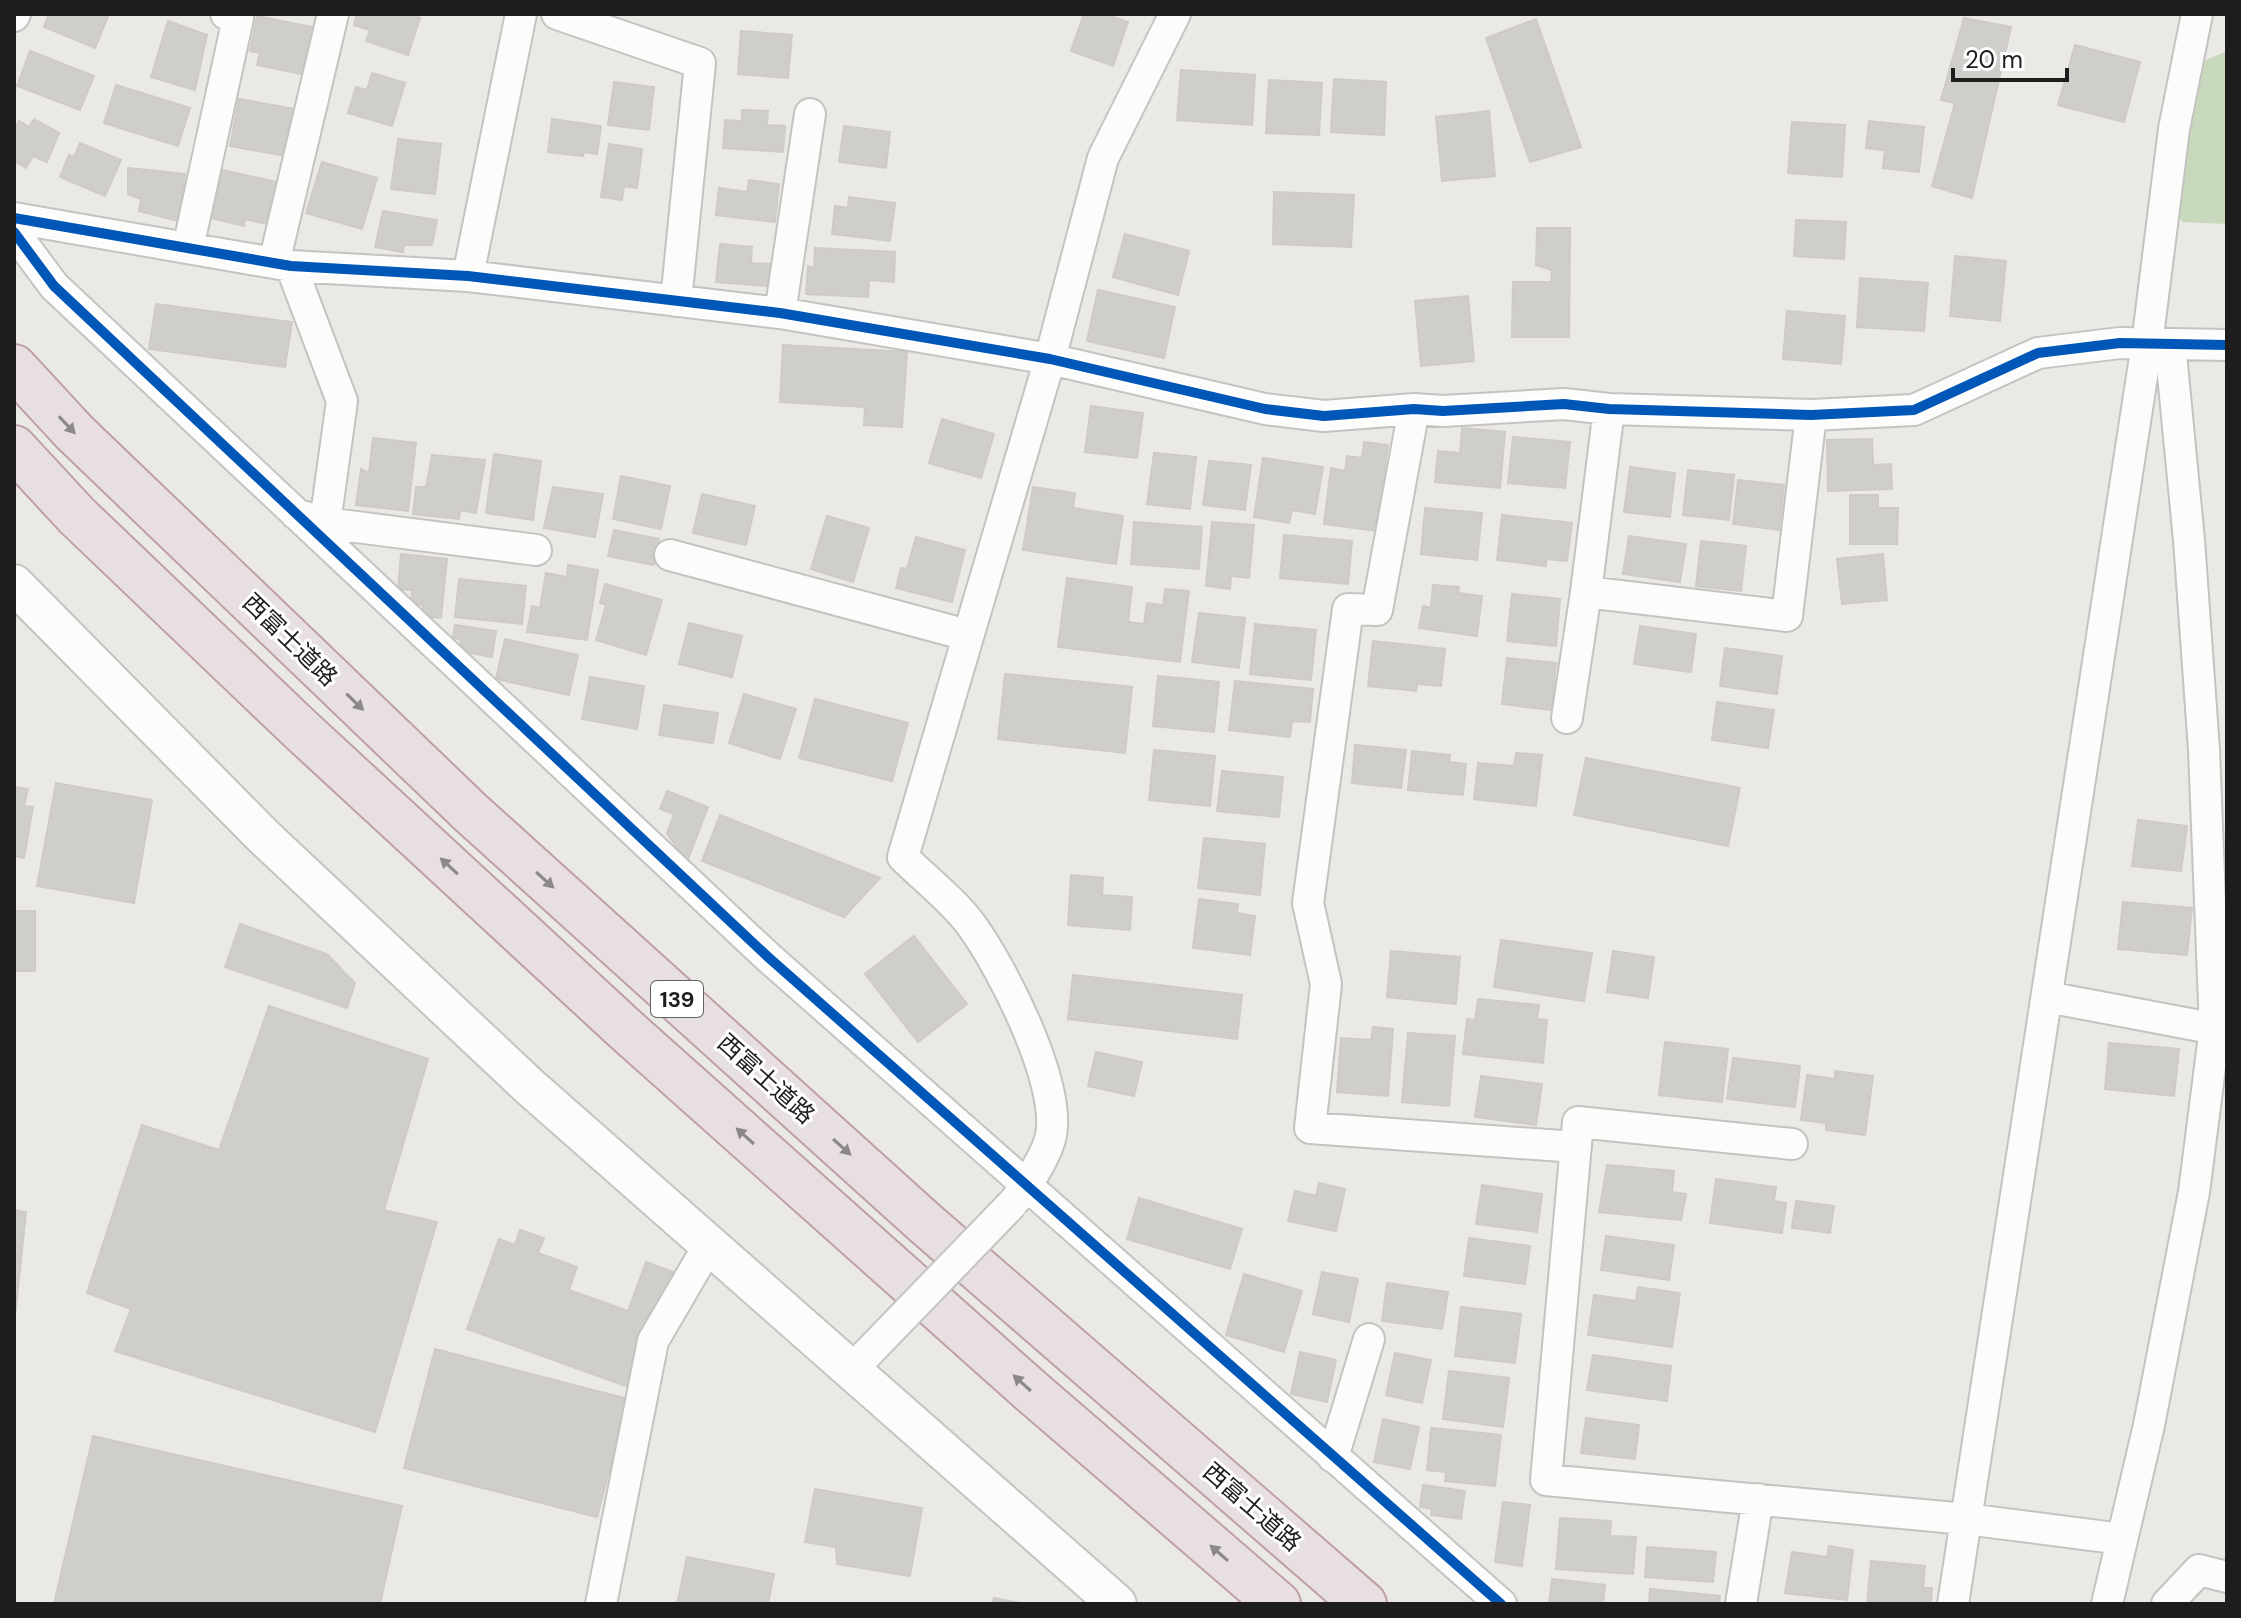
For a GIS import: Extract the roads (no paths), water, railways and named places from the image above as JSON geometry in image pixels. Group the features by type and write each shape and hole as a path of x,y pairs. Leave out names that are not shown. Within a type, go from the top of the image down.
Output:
{"highway":[{"name":"西富士道路","path":"14,367 74,432 471,813 925,1223 1364,1604"},
{"name":"139","path":"14,448 133,570 614,1019 1031,1391 1278,1604"}],"street":[{"path":"188,248 238,18 226,14"},
{"path":"325,523 342,401 282,265 333,14"},
{"path":"468,276 521,14"},
{"path":"557,14 700,63 676,301"},
{"path":"859,1363 1019,1195 1051,1137 1053,1108 1025,1018 972,925 903,857 1050,359 1103,158 1175,14"},
{"path":"1953,1604 2047,997 2158,344 2174,129 2197,14"},
{"path":"780,313 810,114"},
{"path":"14,218 282,265 468,276 780,313 1050,359 1265,409 1324,416 1414,409 1443,411 1564,404 1609,409 1811,415 1914,410 2038,353 2120,343 2227,345"},
{"path":"14,232 54,286 1019,1195 1333,1457 1501,1604"},
{"path":"2107,1604 2149,1425 2191,1208 2221,1029 2189,540 2158,344"},
{"path":"1414,409 1377,610 1348,609 1308,903 1326,984 1310,1128 1576,1147"},
{"path":"1567,718 1609,409"},
{"path":"1586,592 1787,616 1811,415"},
{"path":"295,514 325,523 536,550"},
{"path":"670,555 967,635"},
{"path":"14,584 263,836 530,1087 709,1245 859,1363 1117,1604"},
{"path":"2047,997 2221,1029"},
{"path":"1792,1144 1578,1122 1546,1480 1966,1519 2122,1539"},
{"path":"601,1604 653,1341 709,1245"},
{"path":"1333,1457 1369,1339"},
{"path":"1741,1604 1758,1499"},
{"path":"2167,1604 2199,1570 2227,1577"}]}
